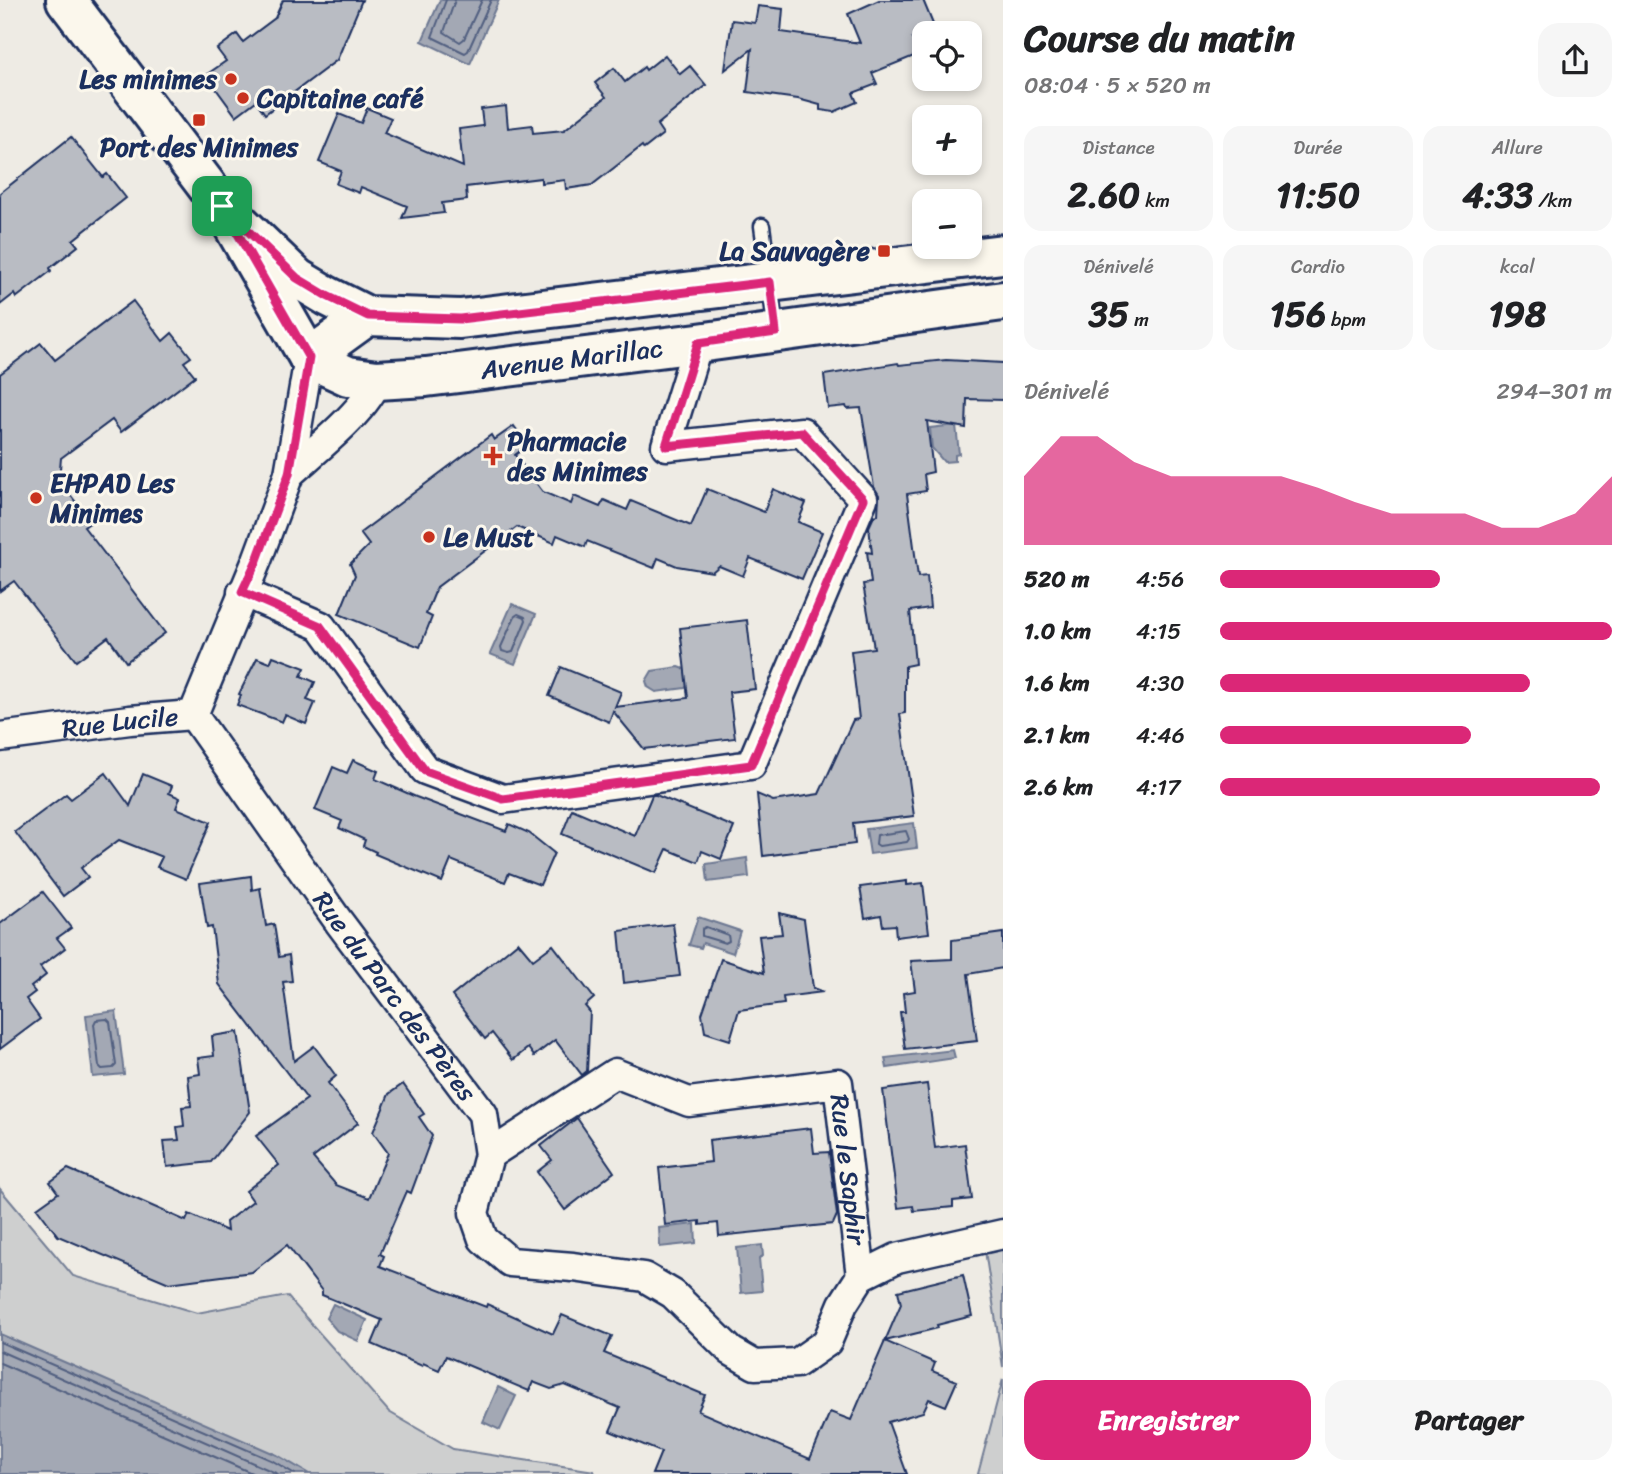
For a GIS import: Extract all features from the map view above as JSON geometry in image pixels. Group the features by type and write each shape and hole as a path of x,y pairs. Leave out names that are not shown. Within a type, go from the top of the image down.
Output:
{"street":[{"path":"66,0 222,206 309,358 368,316"},
{"path":"222,206 297,278 368,316"},
{"name":"Avenue Marillac","path":"368,316 460,319 1003,254"},
{"name":"Avenue Marillac","path":"309,358 348,376 377,380 426,377 1003,301"},
{"path":"368,316 377,380"},
{"path":"242,592 320,626 425,771 503,799 751,765 863,499 802,432 666,446 698,343"},
{"name":"Rue Lucile","path":"0,737 130,720 193,715 289,474 309,358"},
{"name":"Rue Lucile","path":"289,474 374,391 377,380"},
{"name":"Rue du Parc des Pères","path":"193,715 339,922 483,1114 489,1155 474,1213 484,1239 510,1262 644,1277 673,1294 731,1350 755,1365 797,1363 827,1342 843,1304 861,1276"},
{"name":"Rue le Saphir","path":"489,1155 615,1073 689,1102 838,1083 861,1276"},
{"path":"861,1276 898,1258 1003,1234"}],"lane":[{"path":"762,226 776,332"}],"shaded area":[{"path":"0,1189 73,1276 197,1313 287,1296 389,1412 453,1449 594,1471 595,1474 0,1474"},
{"path":"1003,1234 1003,1367 983,1238"},
{"path":"1003,1379 1003,1474 978,1474"}],"water":[{"path":"440,0 499,0 470,64 422,41"},
{"path":"956,425 959,454 955,455 955,461 944,462 932,448 930,428"},
{"path":"512,604 536,614 515,664 490,654"},
{"path":"679,667 687,670 688,685 685,688 656,692 648,687 646,681 652,671"},
{"path":"914,823 917,848 870,854 866,829"},
{"path":"747,858 749,877 708,882 706,864"},
{"path":"698,917 740,931 733,953 703,943 701,948 689,945"},
{"path":"116,1011 124,1074 93,1077 86,1015"},
{"path":"953,1050 955,1058 887,1068 885,1058"},
{"path":"695,1224 696,1243 660,1247 659,1228"},
{"path":"762,1245 763,1256 759,1258 762,1291 741,1293 737,1248"},
{"path":"333,1304 367,1320 358,1341 337,1331 326,1318"},
{"path":"0,1334 277,1455 309,1474 0,1474"},
{"path":"498,1387 516,1396 500,1430 483,1422"}],"building":[{"path":"283,0 362,0 337,60 265,114 256,101 236,116 206,75 226,61 217,49 237,34 243,42 275,18"},
{"path":"879,0 923,0 932,21 912,21 912,57 872,73 877,84 853,93 857,102 834,112 820,110 820,105 798,99 747,92 752,49 725,70 732,20 755,23 758,6 783,9 781,32 860,43 848,14"},
{"path":"665,55 680,74 690,66 706,85 657,125 663,134 644,149 642,146 592,185 566,189 565,180 541,183 541,178 466,187 467,200 442,203 444,213 402,218 407,206 361,187 359,193 336,184 341,171 319,162 339,114 361,123 367,108 391,118 384,133 463,167 459,129 483,126 481,109 506,106 508,128 532,125 533,133 564,130 606,97 595,83 614,68 625,82"},
{"path":"71,137 103,177 107,174 126,198 73,240 78,246 50,268 51,271 16,298 14,294 0,305 0,193"},
{"name":"EHPAD Les Minimes","path":"133,301 163,341 172,333 191,357 184,362 195,376 121,432 112,420 61,458 59,480 91,522 84,527 165,633 126,662 108,637 76,661 14,581 0,591 0,374 41,343 55,360"},
{"path":"946,360 1003,363 1003,400 967,399 966,428 927,421 933,472 924,474 926,491 907,494 918,577 927,576 930,608 910,611 915,664 905,666 905,713 900,714 914,816 853,823 855,844 763,856 757,794 773,801 819,794 853,720 859,719 851,651 874,648 863,584 871,583 867,552 872,553 869,527 874,516 878,515 879,495 874,487 861,408 828,408 824,375 898,363"},
{"path":"514,426 528,445 515,455 543,492 571,504 574,496 600,507 604,500 627,510 631,501 691,526 707,489 764,512 773,489 806,503 798,522 822,532 802,579 750,558 743,576 719,566 712,572 677,566 658,558 654,568 587,541 585,547 557,535 554,543 517,527 437,587 426,614 432,617 420,647 339,614 355,575 350,564 369,545 360,533 491,435 494,440"},
{"path":"747,620 755,689 729,692 735,738 644,749 613,711 609,722 549,696 561,667 621,692 615,707 688,698 680,628"},
{"path":"273,656 305,668 301,676 315,682 307,700 315,703 306,724 285,715 282,722 237,705 241,695 239,694 257,658 270,663"},
{"path":"353,760 378,771 375,779 416,797 506,831 509,824 529,833 554,853 540,885 509,873 505,882 451,860 442,882 375,854 376,852 363,846 365,840 339,828 342,821 315,810 333,767 347,773"},
{"path":"106,773 130,806 143,774 172,786 169,793 180,798 176,808 211,822 186,879 157,867 162,857 119,840 81,868 88,877 63,896 15,832 66,794 71,799"},
{"path":"652,795 734,827 721,859 702,851 698,862 667,849 656,873 562,834 572,809 635,836"},
{"path":"251,876 252,890 260,888 266,926 274,924 279,957 289,955 292,981 283,982 294,1061 314,1046 336,1076 328,1083 358,1123 313,1158 336,1185 369,1198 388,1153 373,1132 389,1094 403,1084 424,1114 419,1117 432,1136 411,1193 407,1191 380,1254 384,1256 380,1266 486,1307 487,1304 553,1334 562,1315 612,1336 604,1353 705,1395 698,1411 810,1459 830,1412 851,1420 885,1341 935,1363 932,1371 957,1381 946,1406 929,1399 923,1412 888,1422 907,1474 652,1474 661,1452 610,1431 620,1408 565,1385 551,1389 533,1382 529,1391 446,1356 439,1370 423,1363 422,1366 372,1344 382,1320 322,1295 322,1291 287,1245 252,1272 169,1283 58,1236 37,1208 58,1193 50,1182 68,1169 186,1221 189,1214 227,1231 226,1222 253,1201 246,1191 279,1165 256,1136 307,1099 219,984 212,927 207,928 200,883"},
{"path":"907,881 907,885 923,883 929,933 896,937 895,925 883,926 881,915 865,918 860,887"},
{"path":"43,892 71,928 57,938 65,948 40,967 46,975 31,987 35,992 26,999 40,1019 0,1049 0,924"},
{"path":"779,913 804,919 813,988 823,992 783,997 784,1004 739,1010 730,1040 705,1032 702,1014 721,959 764,973 759,936 782,934"},
{"path":"673,924 680,976 624,983 619,931"},
{"path":"1003,933 1003,968 968,974 977,1041 905,1049 900,1012 905,1012 903,993 915,991 911,961 952,959 952,940"},
{"path":"518,942 533,960 553,945 594,998 585,1006 590,1012 587,1071 582,1075 555,1040 534,1056 528,1048 513,1060 492,1033 485,1039 452,996"},
{"path":"238,1032 250,1112 211,1162 167,1167 164,1141 179,1140 177,1127 184,1126 182,1107 191,1106 188,1076 200,1074 198,1058 214,1056 212,1036"},
{"path":"927,1084 935,1148 965,1144 972,1199 953,1201 953,1207 914,1211 913,1206 898,1208 883,1090"},
{"path":"577,1118 614,1172 565,1210 537,1172 552,1160 541,1146"},
{"path":"811,1128 814,1153 829,1152 837,1215 833,1224 719,1236 718,1223 700,1225 700,1221 665,1225 659,1168 711,1162 709,1140"},
{"path":"963,1275 972,1316 937,1325 938,1328 885,1341 901,1304 898,1291"}],"place":[{"name":"Les minimes","path":"231,79"},
{"name":"Capitaine café","path":"243,98"},
{"name":"Port des Minimes","path":"199,120"},
{"name":"La Sauvagère","path":"884,251"},
{"name":"Pharmacie des Minimes","path":"493,456"},
{"name":"EHPAD Les Minimes","path":"36,498"},
{"name":"Le Must","path":"429,537"}],"route":[{"path":"222,206 297,278 368,316 460,319 770,282 776,332 698,343 666,446 802,432 863,499 751,765 503,799 425,771 320,626 242,592 289,474 309,358 222,206"}]}
